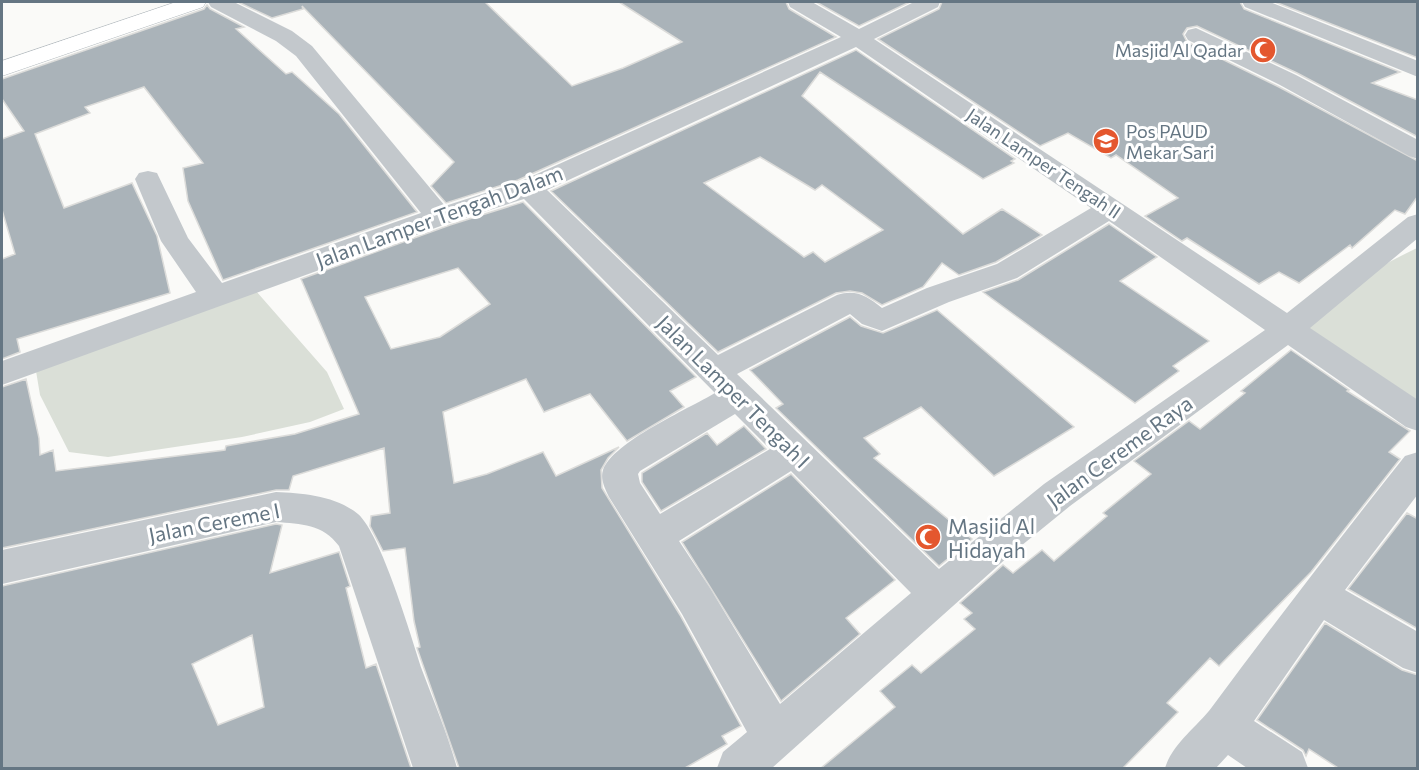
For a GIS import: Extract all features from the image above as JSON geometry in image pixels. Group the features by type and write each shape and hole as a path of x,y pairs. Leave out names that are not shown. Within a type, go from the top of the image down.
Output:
{"main road":[{"path":"2,69 195,2"}],"street":[{"path":"219,2 284,36 304,51 439,217"},
{"name":"Jalan Lamper Tengah II","path":"798,2 858,38 1418,418"},
{"name":"Jalan Lamper Tengah Dalam","path":"2,373 439,217 529,188 858,38 930,2"},
{"path":"1253,2 1418,70"},
{"path":"1196,34 1418,151"},
{"path":"148,178 175,241 215,296"},
{"name":"Jalan Lamper Tengah I","path":"529,188 938,594"},
{"path":"774,736 696,601 622,486 620,472 628,461 726,384 848,302 857,304 875,319 882,320 938,295 1007,271 1111,208"},
{"name":"Jalan Cereme Raya","path":"739,768 938,594 1057,495 1287,330 1418,223"},
{"path":"654,537 795,452"},
{"path":"1187,768 1224,727 1318,596 1410,489"},
{"name":"Jalan Cereme I","path":"2,567 276,507 309,508 333,518 353,534 365,562 435,768"},
{"path":"1318,596 1418,654"},
{"path":"1224,727 1286,768"}],"shaded area":[{"path":"1417,248 1417,406 1302,327 1356,282"},
{"path":"256,291 327,372 344,409 310,422 242,437 108,457 69,452 40,395 36,371"}],"building":[{"path":"238,2 485,2 572,86 623,68 682,42 619,2 786,2 789,9 836,37 518,180 446,203 431,186 454,162 302,6 303,9 272,18"},
{"path":"816,2 910,2 859,26"},
{"path":"942,2 1240,2 1244,9 1400,72 1372,83 1418,100 1418,137 1297,73 1197,26 1187,28 1183,34 1187,42 1279,87 1418,161 1418,196 1405,214 1395,210 1352,248 1350,245 1299,283 1279,272 1259,284 1187,238 1182,241 1145,216 1178,198 1116,155 1111,158 1068,133 1040,146 878,39 939,9"},
{"path":"1275,2 1418,2 1418,58"},
{"path":"207,5 210,9 244,27 236,29 286,74 292,72 339,114 417,212 223,280 188,201 183,168 203,163 144,87 85,107 90,113 35,134 64,208 132,183 157,236 170,293 17,339 20,352 2,359 2,259 15,254 2,210 2,139 24,131 2,99 2,79 204,9"},
{"path":"856,50 1015,159 1011,161 1014,163 983,179 820,72 802,96 963,234 1002,209 1042,235 996,262 959,275 942,263 923,287 882,305 862,293 850,291 836,293 718,352 551,191","holes":["760,157 815,190 822,185 883,230 825,262 813,252 804,257 704,183"]},
{"path":"523,202 696,377 670,391 684,407 627,441 590,394 544,412 526,379 443,412 454,483 487,474 543,452 556,476 619,447 608,458 601,470 602,488 680,615 741,726 722,736 727,744 685,768 459,768 417,648 420,647 414,621 405,548 383,551 370,526 371,516 390,513 384,448 293,476 289,490 276,490 2,548 2,387 26,379 39,438 40,455 53,450 56,471 225,450 226,446 295,434 359,414 301,279 450,225","holes":["458,268 490,304 440,337 391,349 365,297"]},
{"path":"1109,224 1157,257 1120,281 1209,341 1173,366 1179,371 1135,403 983,292 1018,280"},
{"path":"937,310 1074,427 994,476 921,407 864,438 880,454 874,458 972,539 939,566 776,408 783,404 750,370 850,317 861,326 883,333"},
{"path":"1291,350 1349,390 1347,391 1410,431 1389,452 1400,459 1311,572 1219,666 1210,658 1167,703 1178,712 1123,768 821,768 895,707 880,691 912,665 921,673 975,629 964,619 972,613 960,603 1003,565 1013,573 1042,550 1054,561 1107,516 1103,513 1151,474 1134,461 1189,421 1200,429 1245,393 1241,391"},
{"path":"744,426 766,449 661,511 642,482 642,473 707,433 717,445"},
{"path":"791,474 895,580 846,618 860,634 781,701 682,542"},
{"path":"1407,513 1418,519 1418,629 1348,589"},
{"path":"276,524 282,525 270,573 339,552 350,586 346,588 366,668 376,664 411,768 2,768 2,586","holes":["252,635 264,707 218,725 192,664"]},
{"path":"1325,623 1402,670 1418,675 1418,768 1338,768 1309,749 1306,756 1303,750 1257,720"}],"place":[{"name":"Masjid Al Qadar","path":"1263,50"},
{"name":"Pos PAUD Mekar Sari","path":"1106,141"},
{"name":"Masjid Al Hidayah","path":"928,537"}]}
